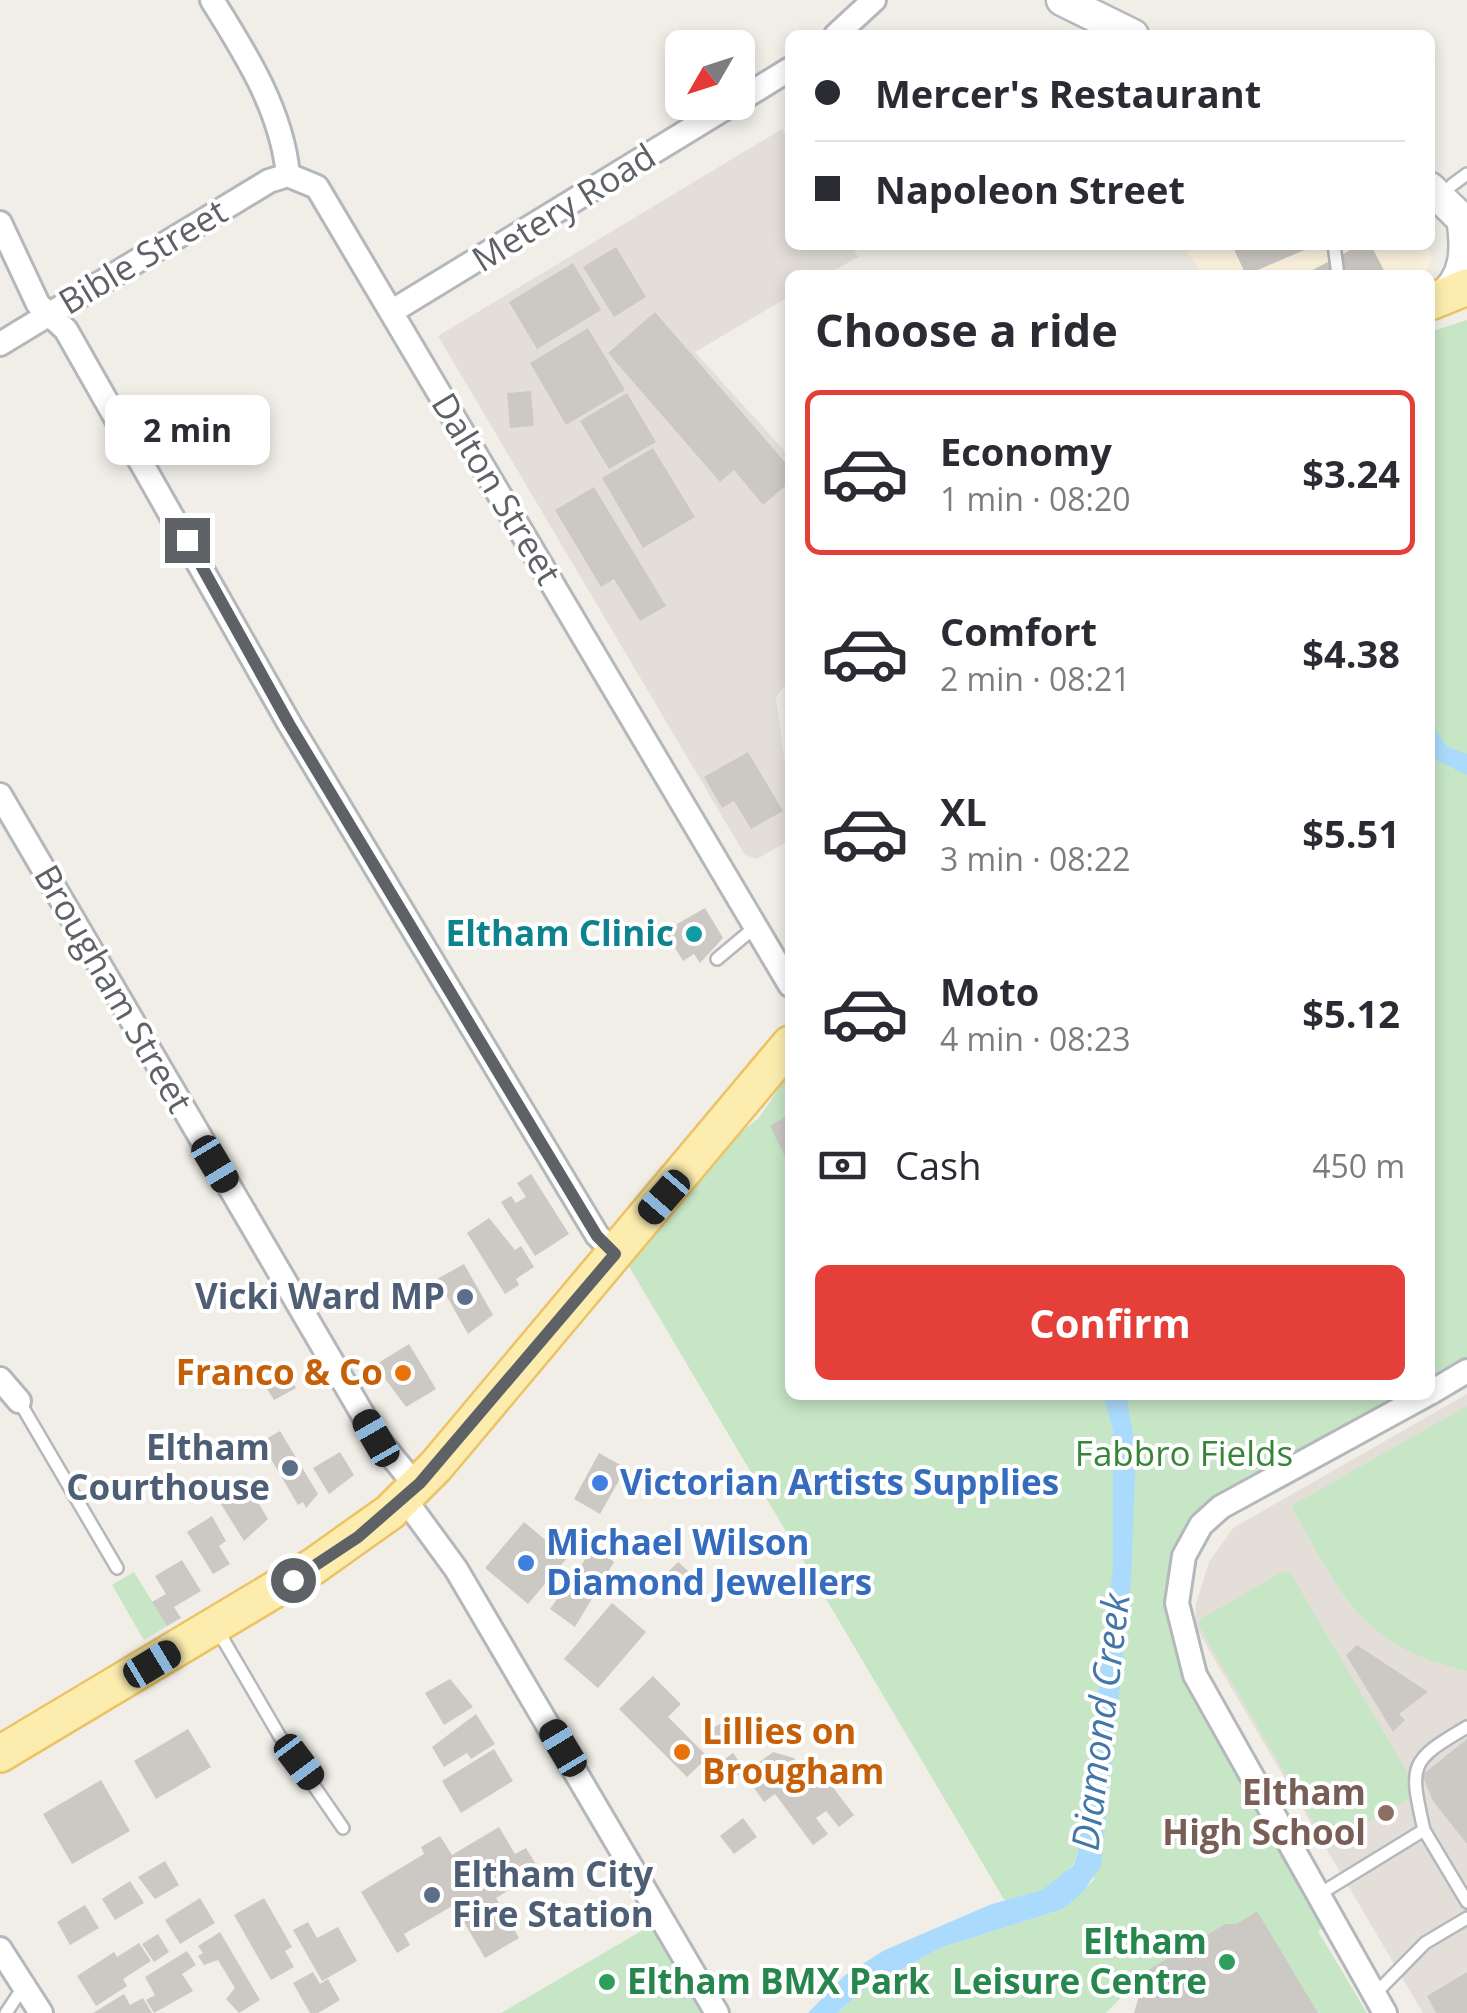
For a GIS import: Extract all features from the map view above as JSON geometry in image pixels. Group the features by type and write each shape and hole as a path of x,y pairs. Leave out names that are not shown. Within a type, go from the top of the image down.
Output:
{"main road":[{"path":"0,1754 358,1537 410,1493 785,1050"}],"street":[{"path":"212,0 240,44 284,136 288,175"},
{"path":"841,30 874,0"},
{"path":"1062,0 1123,30"},
{"name":"Metery Road","path":"755,90 785,72"},
{"name":"Metery Road","path":"391,312 706,120"},
{"name":"Dalton Street","path":"288,175 317,187 785,977"},
{"name":"Bible Street","path":"0,344 268,181 288,175"},
{"path":"1446,305 1463,268 1455,197"},
{"path":"0,223 38,304 66,330 437,972 597,1236 615,1254"},
{"name":"Brougham Street","path":"0,795 717,2013"},
{"path":"1435,1390 1467,1371"},
{"path":"0,1379 19,1401"},
{"path":"1380,2004 1194,1674 1181,1623 1193,1551 1212,1513 1417,1400"},
{"path":"0,1937 0,1947 41,2013"}],"lane":[{"path":"717,959 754,928"},
{"path":"19,1401 117,1568"},
{"path":"216,1626 279,1735 343,1828"},
{"path":"1467,1727 1427,1749 1417,1761 1414,1786 1424,1830 1467,1902"},
{"path":"1318,1895 1424,1830"},
{"path":"1380,2004 1425,1943 1467,1918"},
{"path":"6,2013 24,1986"}],"shaded area":[{"path":"782,129 785,250 854,250 858,257 835,270 785,270 785,299 695,352 785,451 785,685 776,697 785,765 785,843 757,859 745,855 438,336"},
{"path":"1186,250 1429,250 1431,258 1427,270 1199,270"},
{"name":"Eltham High School","path":"1467,1394 1467,2013 1423,2013 1195,1626 1196,1603 1209,1562 1233,1528"}],"green space":[{"path":"1467,320 1467,1361 1435,1380 1435,330"},
{"name":"Fabbro Fields","path":"785,1079 785,1400 1400,1400 1213,1506 1171,1623 1177,1654 1189,1683 1324,1927 1318,1931 1367,2013 1318,2013 1256,1911 1236,1924 1225,1924 1146,1971 1106,2013 837,2013 862,1991 940,1948 1063,1909 1093,1881 1109,1804 1114,1711 1129,1603 1110,1592 1093,1735 1080,1797 1078,1852 1072,1866 1060,1878 1042,1890 1005,1901 624,1258 719,1148 758,1119"},
{"path":"1467,1406 1467,1671 1402,1647 1378,1631 1341,1591 1291,1506"},
{"path":"134,1572 167,1626 144,1640 112,1585"},
{"path":"1282,1572 1291,1574 1406,1770 1413,1796 1333,1843 1324,1840 1199,1626 1201,1619"},
{"name":"Eltham BMX Park","path":"655,1923 707,2013 501,2013"}],"water":[{"path":"1435,729 1447,747 1467,754 1467,775 1435,759"},
{"name":"Diamond Creek","path":"1104,1400 1127,1400 1136,1451 1131,1581 1101,1866 1082,1893 1063,1909 940,1948 862,1991 837,2013 808,2013 844,1976 883,1951 989,1905 1042,1890 1073,1866 1078,1852 1080,1797 1093,1735 1113,1567 1113,1430"}],"building":[{"path":"616,247 646,297 614,317 583,267"},
{"path":"1234,250 1304,250 1258,270 1244,270"},
{"path":"1374,250 1384,270 1313,270 1349,251"},
{"path":"573,263 601,310 537,349 509,302"},
{"path":"655,312 785,462 785,486 763,505 734,470 720,482 608,353"},
{"path":"588,328 625,390 566,425 530,363"},
{"path":"531,391 534,426 510,428 507,393"},
{"path":"627,393 656,442 609,469 580,421"},
{"path":"653,448 695,517 643,548 602,478"},
{"path":"594,487 666,606 640,621 614,579 601,587 555,510"},
{"path":"748,752 783,811 751,829 734,801 722,808 704,777"},
{"name":"Eltham Clinic","path":"705,908 723,938 700,963 694,954 683,961 665,931"},
{"path":"785,1117 785,1157 770,1126"},
{"path":"531,1174 569,1234 535,1256 501,1202 511,1196 516,1203 526,1197 517,1183"},
{"path":"489,1218 515,1250 521,1246 534,1267 516,1279 519,1285 505,1294 467,1233"},
{"name":"Vicki Ward MP","path":"464,1264 493,1315 468,1334 437,1279"},
{"name":"Franco & Co","path":"409,1344 436,1389 406,1407 375,1365"},
{"path":"282,1365 296,1388 274,1400 267,1389 274,1384 268,1373"},
{"name":"Eltham Courthouse","path":"280,1431 318,1494 306,1508 303,1502 298,1505 261,1442"},
{"path":"340,1452 354,1475 329,1494 313,1468"},
{"name":"Victorian Artists Supplies","path":"599,1453 626,1468 600,1514 574,1499"},
{"path":"221,1478 228,1489 244,1479 268,1519 244,1541 209,1485"},
{"path":"212,1516 226,1541 219,1546 230,1564 213,1574 187,1532"},
{"name":"Michael Wilson Diamond Jewellers","path":"524,1522 567,1558 528,1604 485,1568"},
{"path":"594,1547 614,1562 575,1627 550,1609"},
{"path":"182,1560 201,1591 174,1607 181,1618 167,1626 152,1602 166,1594 155,1576"},
{"path":"678,1562 697,1579 685,1592 666,1574"},
{"path":"612,1603 646,1632 598,1688 564,1659"},
{"path":"1357,1645 1428,1692 1399,1714 1405,1720 1393,1732 1346,1655"},
{"path":"653,1676 681,1704 668,1717 708,1757 687,1777 619,1709"},
{"path":"450,1679 473,1707 444,1725 425,1693"},
{"path":"476,1714 495,1744 471,1759 467,1753 444,1767 432,1747"},
{"path":"738,1714 745,1728 716,1744 709,1730"},
{"path":"778,1720 787,1734 767,1746 758,1733"},
{"path":"188,1729 211,1767 156,1799 134,1761"},
{"path":"1467,1739 1467,1844 1433,1801 1422,1775"},
{"path":"494,1749 513,1781 461,1813 442,1781"},
{"path":"773,1752 794,1758 810,1784 814,1781 819,1788 828,1781 854,1815 839,1827 826,1811 816,1818 828,1834 813,1845 775,1794 764,1802 744,1774"},
{"path":"733,1753 745,1770 726,1784 714,1767"},
{"path":"101,1780 130,1831 72,1864 43,1814"},
{"path":"743,1818 757,1837 734,1854 720,1836"},
{"name":"Eltham City Fire Station","path":"499,1827 515,1854 526,1848 540,1871 496,1898 519,1938 485,1958 454,1905 404,1934 410,1945 397,1953 361,1892 424,1854 421,1847 440,1836 452,1855"},
{"path":"165,1861 179,1885 155,1899 138,1877"},
{"path":"130,1881 144,1903 115,1920 102,1899"},
{"path":"200,1898 215,1923 180,1944 165,1920"},
{"path":"264,1898 292,1947 285,1951 294,1967 271,1980 234,1915"},
{"path":"85,1905 99,1928 70,1945 57,1922"},
{"name":"Eltham Leisure Centre","path":"1257,1911 1318,2013 1134,2013 1146,1971 1225,1924 1236,1924"},
{"path":"308,1922 317,1938 338,1927 357,1961 322,1981 293,1930"},
{"path":"220,1932 260,2000 239,2013 226,1999 235,1988 218,1960 204,1965 198,1956 203,1953 198,1946"},
{"path":"158,1934 169,1952 154,1962 142,1944"},
{"path":"139,1943 151,1961 123,1979 127,1986 96,2006 77,1976 114,1952 117,1957"},
{"path":"187,1951 196,1965 182,1974 193,1991 154,2013 146,2000 155,1995 145,1977"},
{"path":"313,1972 320,1984 328,1979 340,2000 318,2013 310,2013 293,1983"},
{"path":"1467,1972 1467,2013 1436,2013 1427,1996"},
{"path":"124,1994 130,2005 143,1998 152,2013 93,2013"}],"place":[{"name":"Eltham Clinic","path":"694,934"},
{"name":"Vicki Ward MP","path":"465,1297"},
{"name":"Franco & Co","path":"403,1373"},
{"name":"Eltham Courthouse","path":"290,1468"},
{"name":"Victorian Artists Supplies","path":"600,1483"},
{"name":"Michael Wilson Diamond Jewellers","path":"526,1563"},
{"name":"Lillies on Brougham","path":"682,1752"},
{"name":"Eltham High School","path":"1386,1813"},
{"name":"Eltham City Fire Station","path":"432,1895"},
{"name":"Eltham Leisure Centre","path":"1227,1962"},
{"name":"Eltham BMX Park","path":"607,1982"}],"route":[{"path":"187,540 289,724 404,910 437,972 597,1236 615,1254 420,1483 358,1537 293,1580"}]}
